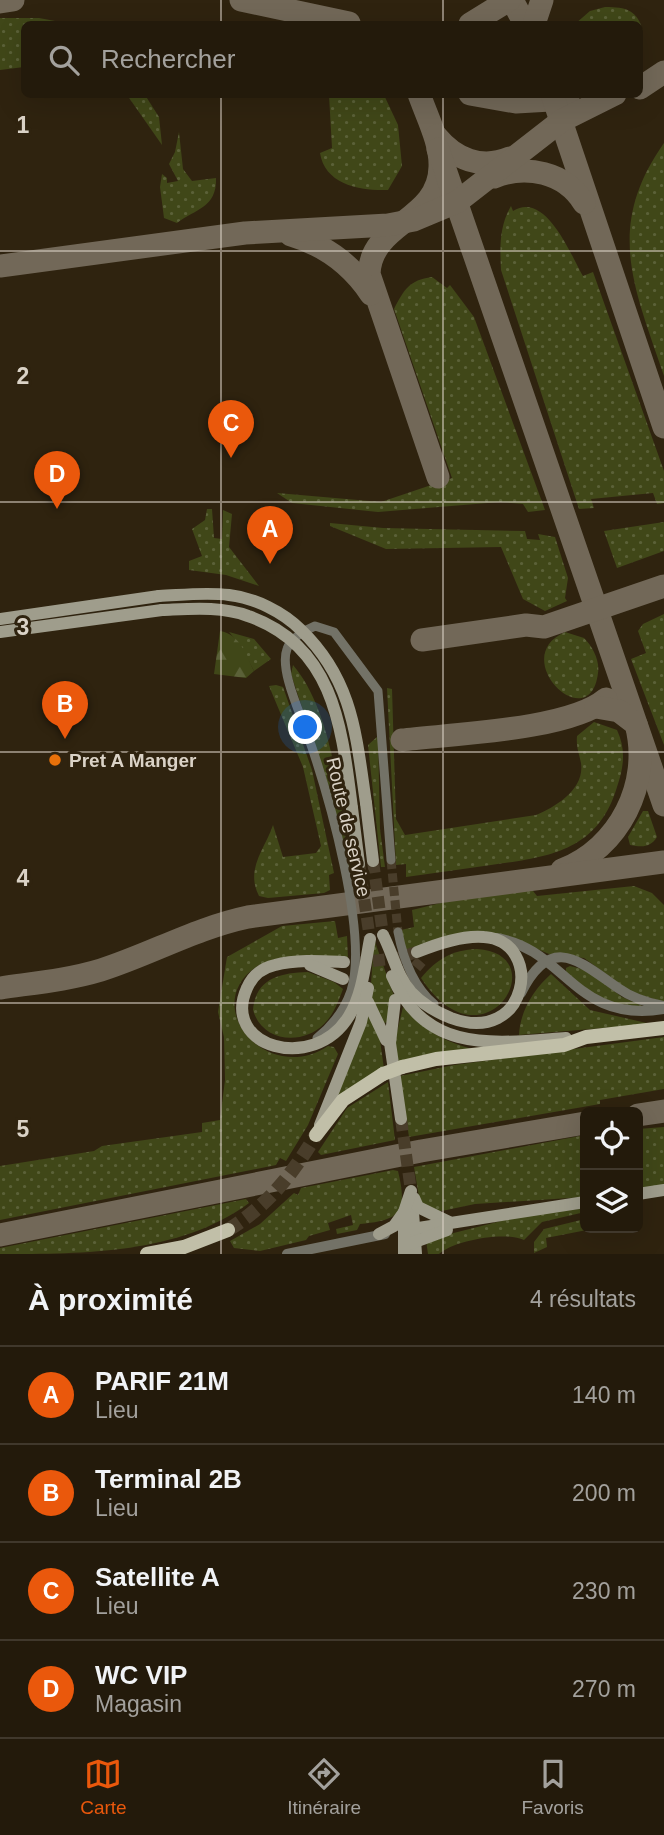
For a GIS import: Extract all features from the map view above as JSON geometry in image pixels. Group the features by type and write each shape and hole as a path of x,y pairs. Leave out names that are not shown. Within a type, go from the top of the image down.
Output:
{"main road":[{"path":"0,619 159,596 208,594 232,595 251,601 292,621 318,646 337,673 349,704 373,861"},
{"path":"0,632 162,610 207,609 247,615 279,631 306,654 325,680 335,707 343,742 359,864"},
{"path":"344,962 276,964 253,977 243,1004 244,1017 251,1030 265,1043 282,1049 304,1049 321,1044 339,1030 350,1015 376,937"},
{"path":"376,937 411,992 438,1013 462,1022 493,1021 509,1012 519,997 521,969 516,957 498,940 486,937 452,941 419,957"},
{"path":"376,937 402,996 432,1026 454,1037 483,1043 586,1037 664,1027"},
{"path":"316,1135 360,1022 376,937"},
{"path":"292,963 327,970 343,979"},
{"path":"395,1000 390,1021 397,1064 401,1119"},
{"path":"368,1002 384,1031 397,1064"},
{"path":"316,1135 343,1100 397,1064 564,1045 586,1037"},
{"path":"643,1193 664,1190"},
{"path":"379,1234 394,1226 404,1212 411,1191"},
{"path":"411,1191 418,1207 454,1222"},
{"path":"411,1191 409,1250 452,1228 454,1222"},
{"path":"408,1230 580,1203"},
{"path":"404,1212 408,1230"},
{"path":"147,1254 184,1247 228,1230"}],"street":[{"name":"Route de service","path":"304,1049 327,1030 340,1013 351,992 356,967 355,939 343,867 326,788 289,681 285,659 287,647 304,631 315,626 334,632 378,691 391,860"},
{"path":"398,932 402,954 418,986 439,1008 462,1022"},
{"path":"486,937 520,945 548,962 582,993 600,1003 635,1011 664,1007"},
{"path":"519,997 530,975 548,962 561,958 584,963 634,997 664,1007"},
{"path":"287,1254 408,1230"}],"green space":[{"path":"605,7 625,9 639,21 578,21 590,11"},
{"path":"0,18 39,18 55,21 21,21 21,67 0,70"},
{"path":"129,98 147,98 159,117 162,145"},
{"path":"329,98 385,98 398,125 402,166 388,190 356,187 337,179 323,164 320,153 332,148"},
{"path":"179,132 183,169 192,181 216,178 213,196 209,202 177,223 164,218 160,187 162,174 167,178 167,183 178,181 169,164 175,152"},
{"path":"664,143 664,376 635,286 630,231 635,203 646,174"},
{"path":"511,206 513,211 525,207 536,209 546,217 556,228 583,276 593,272 664,471 664,503 657,504 653,493 591,499 594,508 579,509 501,270 502,229"},
{"path":"432,277 447,288 450,285 474,317 545,510 528,512 523,504 500,502 378,512 292,503 277,493 381,502 452,478 394,309 408,287"},
{"path":"207,509 212,509 214,538 222,539 223,510 232,514 229,547 259,586 226,575 189,570 189,561 202,556 192,529 205,520"},
{"path":"664,522 664,551 617,568 604,531"},
{"path":"330,523 383,528 525,531 527,539 540,540 538,534 555,537 568,578 565,598 567,601 545,611 523,599 501,547 386,549 330,526"},
{"path":"664,614 664,745 631,659 646,653 638,631 643,624"},
{"path":"220,631 233,636 245,652 254,671 246,678 214,674"},
{"path":"229,632 254,639 271,659 254,671 241,646"},
{"path":"565,632 584,638 597,659 598,673 592,691 581,698 568,696 556,687 547,674 544,659 549,644"},
{"path":"293,665 307,685 327,735 339,791 350,871 347,871 332,797 291,674"},
{"path":"269,686 283,687 312,770 334,873 329,875 330,890 324,893 268,898 259,896 255,886 255,868 273,825 283,857 316,853 321,846 303,767"},
{"path":"387,688 392,689 396,819 405,835 536,815 552,807 568,796 578,781 581,763 577,736 594,722 617,730 622,744 621,772 609,808 584,838 551,854 406,877 406,864 396,865"},
{"path":"378,736 380,829 385,867 381,867 368,745"},
{"path":"643,811 648,811 657,837 645,846 630,845 628,837"},
{"path":"526,882 537,896 634,886 652,893 664,905 664,1002 631,992 584,958 549,954 506,936 488,932 451,936 406,950 401,930 414,927 412,910"},
{"path":"335,921 338,938 347,936 348,959 259,965 241,981 235,1000 237,1019 247,1036 263,1049 283,1056 305,1056 328,1046 334,1047 338,1054 308,1125 286,1161 280,1158 276,1165 0,1220 0,1166 94,1151 102,1146 202,1132 202,1123 220,1120 225,1080 224,1037 218,1012 227,957 282,926"},
{"path":"374,939 394,996 388,1022 384,1023 370,999"},
{"path":"477,949 500,956 511,969 511,986 503,1001 487,1012 468,1015 445,1005 421,978 446,957 460,951"},
{"path":"570,966 586,970 622,997 647,1008 603,1001 566,973 566,968"},
{"path":"308,972 334,982 343,989 324,1024 305,1036 294,1038 274,1034 265,1029 253,1010 255,999 264,984 279,976"},
{"path":"551,974 590,1010 651,1024 519,1035 529,1002"},
{"path":"403,1007 434,1034 472,1049 398,1064 395,1040"},
{"path":"367,1012 379,1033 384,1069 333,1105"},
{"path":"664,1037 664,1089 600,1100 600,1104 409,1137 400,1076 454,1065"},
{"path":"388,1082 395,1140 321,1155 318,1152 347,1108"},
{"path":"664,1127 664,1185 643,1188 643,1129"},
{"path":"580,1136 580,1197 475,1204 437,1212 420,1203 414,1167"},
{"path":"398,1171 402,1196 398,1212 392,1217 360,1224 357,1230 337,1234 336,1229 353,1225 351,1215 328,1223 330,1230 309,1236 306,1240 260,1251 234,1248 230,1241 260,1224 294,1193 298,1195 301,1188"},
{"path":"246,1199 249,1203 222,1220 162,1242 98,1251 0,1254 0,1248"},
{"path":"580,1209 580,1213 542,1222 524,1240 505,1236 480,1238 456,1245 439,1254 428,1254 426,1240 513,1218"},
{"path":"580,1220 580,1231 546,1238 547,1247 534,1253 534,1242 544,1229"}],"taxiway":[{"path":"0,2 13,0"},
{"path":"241,0 340,21"},
{"path":"475,21 509,0"},
{"path":"512,0 523,21"},
{"path":"535,21 542,0"},
{"path":"643,86 664,72"},
{"path":"421,98 440,158 437,185 418,211 381,243 373,257 369,274 438,477"},
{"path":"493,98 516,102 568,99"},
{"path":"553,98 664,427"},
{"path":"0,266 245,233 388,225 414,220 457,202 561,121 607,98"},
{"path":"436,136 452,151 469,160 489,163 510,158"},
{"path":"438,149 664,805"},
{"path":"494,177 519,171 544,174 566,184 584,203"},
{"path":"291,235 315,244 336,257 355,274 371,294"},
{"path":"422,640 526,625 544,627 664,586"},
{"path":"402,740 539,724 566,718 606,699"},
{"path":"562,870 582,860 615,830 635,791 640,747 636,724 619,711 596,707"},
{"path":"0,988 64,979 101,970 210,928 248,917 664,862"},
{"path":"643,1114 664,1111"},
{"path":"0,1235 421,1151 580,1124"}],"tunnel":[{"path":"391,860 398,932"},
{"path":"373,861 383,935"},
{"path":"359,864 370,939"},
{"path":"355,963 398,958 417,952"},
{"path":"404,981 421,961"},
{"path":"401,1119 411,1191"},
{"path":"228,1230 267,1200 298,1163 316,1135"}],"place":[{"name":"Satellite A","path":"231,458"},
{"name":"WC VIP","path":"57,509"},
{"name":"PARIF 21M","path":"270,564"},
{"name":"Terminal 2B","path":"65,739"},
{"name":"Pret A Manger","path":"55,760"}]}
